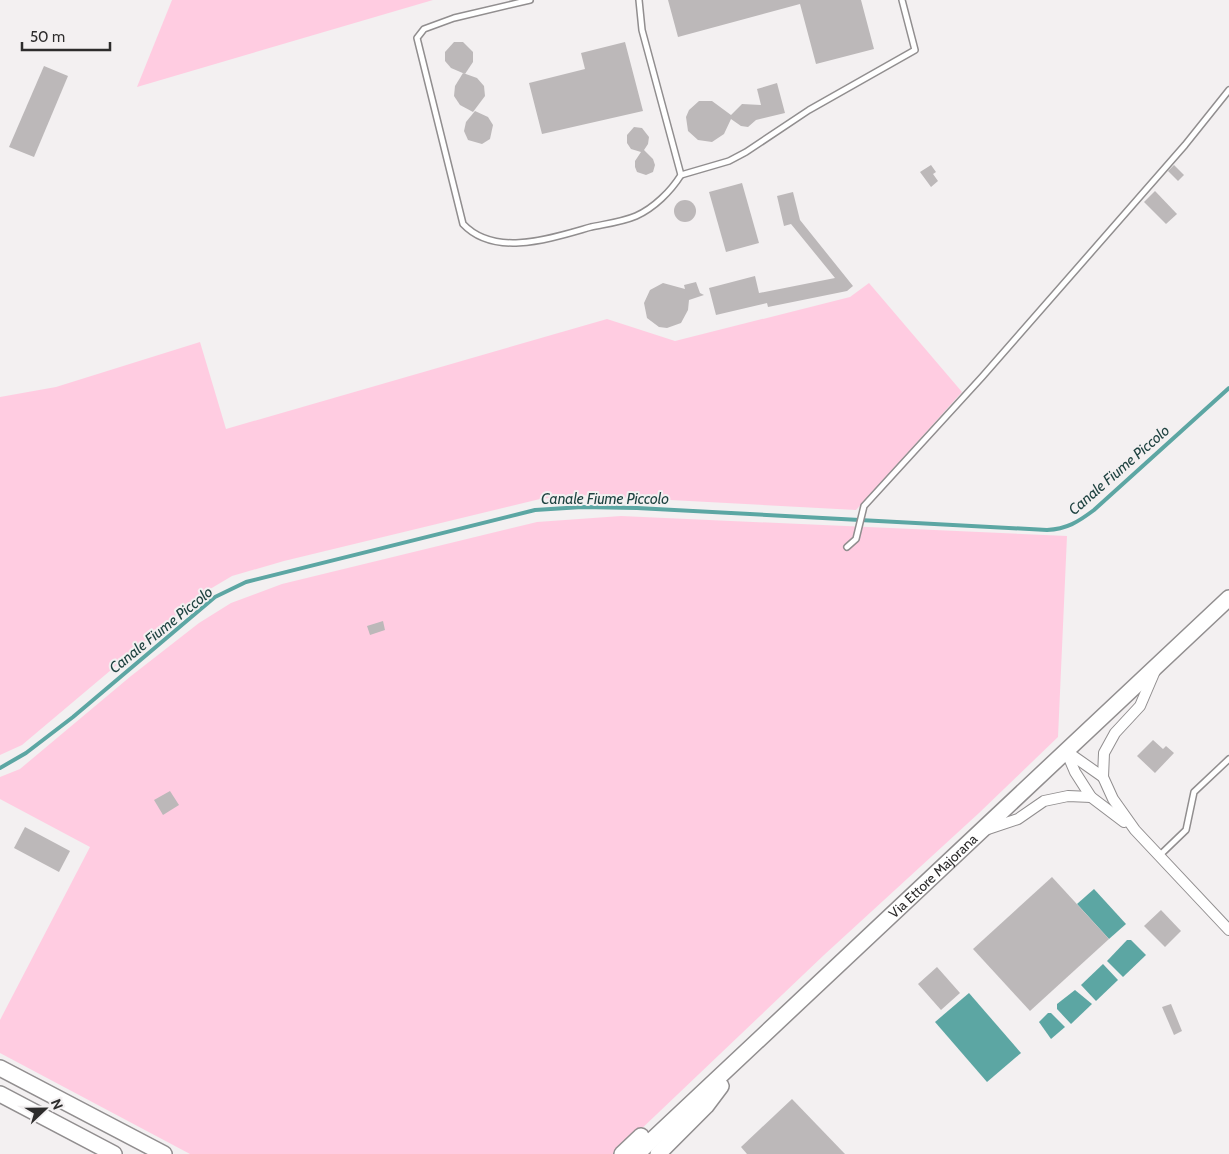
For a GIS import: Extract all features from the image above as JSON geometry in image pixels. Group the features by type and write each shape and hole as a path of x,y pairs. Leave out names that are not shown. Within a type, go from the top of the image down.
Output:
{"main road":[{"name":"Via Ettore Majorana","path":"637,1154 745,1055 1229,598"},
{"path":"622,1154 684,1098 745,1055"},
{"path":"658,1154 706,1106 745,1055"},
{"path":"0,1068 164,1154"},
{"path":"0,1094 114,1154"}],"street":[{"path":"1158,665 1140,706 1115,733 1104,753 1104,776 1113,800 1135,830 1229,930"},
{"path":"1066,752 1104,776"},
{"path":"1066,752 1075,772 1091,797 1135,830"},
{"path":"980,832 1018,819 1044,801 1068,796 1091,797"}],"lane":[{"path":"530,0 454,18 424,29 416,38 462,224 471,233 489,239 529,244 636,216 652,206 674,186 681,175 729,161 746,152 809,110 915,50 902,0"},
{"path":"639,0 642,30 681,175"},
{"path":"847,547 856,539 861,512 1172,160 1229,90"},
{"path":"1159,856 1186,830 1194,792 1229,759"}],"shaded area":[{"path":"172,0 433,0 137,87"},
{"path":"869,283 962,392 856,510 577,495 540,499 284,561 232,576 200,595 22,745 0,755 0,397 56,387 200,342 226,429 607,319 675,341 850,297"},
{"path":"621,516 1067,536 1058,737 979,813 824,955 615,1154 190,1154 0,1053 0,1020 90,847 0,799 0,777 20,769 131,676 199,623 231,603 282,584 537,522"}],"water":[{"path":"1094,889 1126,924 1109,939 1077,904"},
{"path":"1127,940 1131,940 1146,955 1123,977 1107,961"},
{"path":"1103,964 1118,980 1096,1001 1081,985"},
{"path":"1075,990 1092,1004 1071,1024 1057,1009 1057,1004"},
{"path":"969,993 1021,1053 987,1082 935,1022"},
{"path":"1048,1013 1051,1013 1065,1027 1051,1039 1039,1022"}],"building":[{"path":"668,0 861,0 874,49 816,64 800,4 678,37"},
{"path":"454,42 463,42 473,52 473,62 465,74 451,68 445,61 445,52"},
{"path":"625,42 643,111 542,134 529,83 585,69 581,53"},
{"path":"44,66 68,76 34,157 9,147"},
{"path":"463,73 477,78 484,86 485,96 473,112 460,105 454,96 455,86"},
{"path":"777,83 785,113 756,120 748,127 741,126 731,119 724,134 712,142 698,140 688,131 686,117 689,110 699,101 712,101 731,115 742,104 761,105 757,89"},
{"path":"475,111 488,117 493,125 490,139 482,144 468,140 464,131 466,122"},
{"path":"634,127 642,128 649,137 648,144 644,150 653,159 655,165 653,172 646,175 637,172 635,167 635,161 641,152 631,149 627,143 627,135"},
{"path":"931,165 936,172 933,174 938,181 931,187 920,172"},
{"path":"1174,165 1184,175 1178,181 1168,171"},
{"path":"742,183 759,243 726,252 709,192"},
{"path":"1155,191 1177,214 1166,224 1144,202"},
{"path":"793,192 800,220 853,286 847,291 768,307 767,303 716,315 709,288 755,276 759,293 835,278 791,224 784,226 777,196"},
{"path":"685,200 693,203 696,211 693,219 685,222 677,219 674,211 677,203"},
{"path":"696,282 700,293 704,295 689,300 688,310 681,323 667,328 659,327 647,318 644,303 650,290 663,283 685,289 684,285"},
{"path":"383,621 385,630 370,635 367,626"},
{"path":"1153,740 1163,749 1166,746 1174,753 1155,773 1137,756"},
{"path":"170,791 179,805 163,815 154,800"},
{"path":"25,827 70,851 59,872 14,848"},
{"path":"1052,877 1109,939 1030,1011 973,949"},
{"path":"1161,910 1181,931 1165,947 1144,926"},
{"path":"937,967 960,993 941,1010 918,984"},
{"path":"1171,1004 1182,1031 1174,1035 1162,1007"},
{"path":"792,1099 845,1154 747,1154 741,1147"}],"waterway":[{"name":"Canale Fiume Piccolo","path":"0,768 26,753 73,717 215,597 246,582 535,510 582,507 637,508 1047,530 1061,528 1077,521 1094,510 1229,388"}]}
